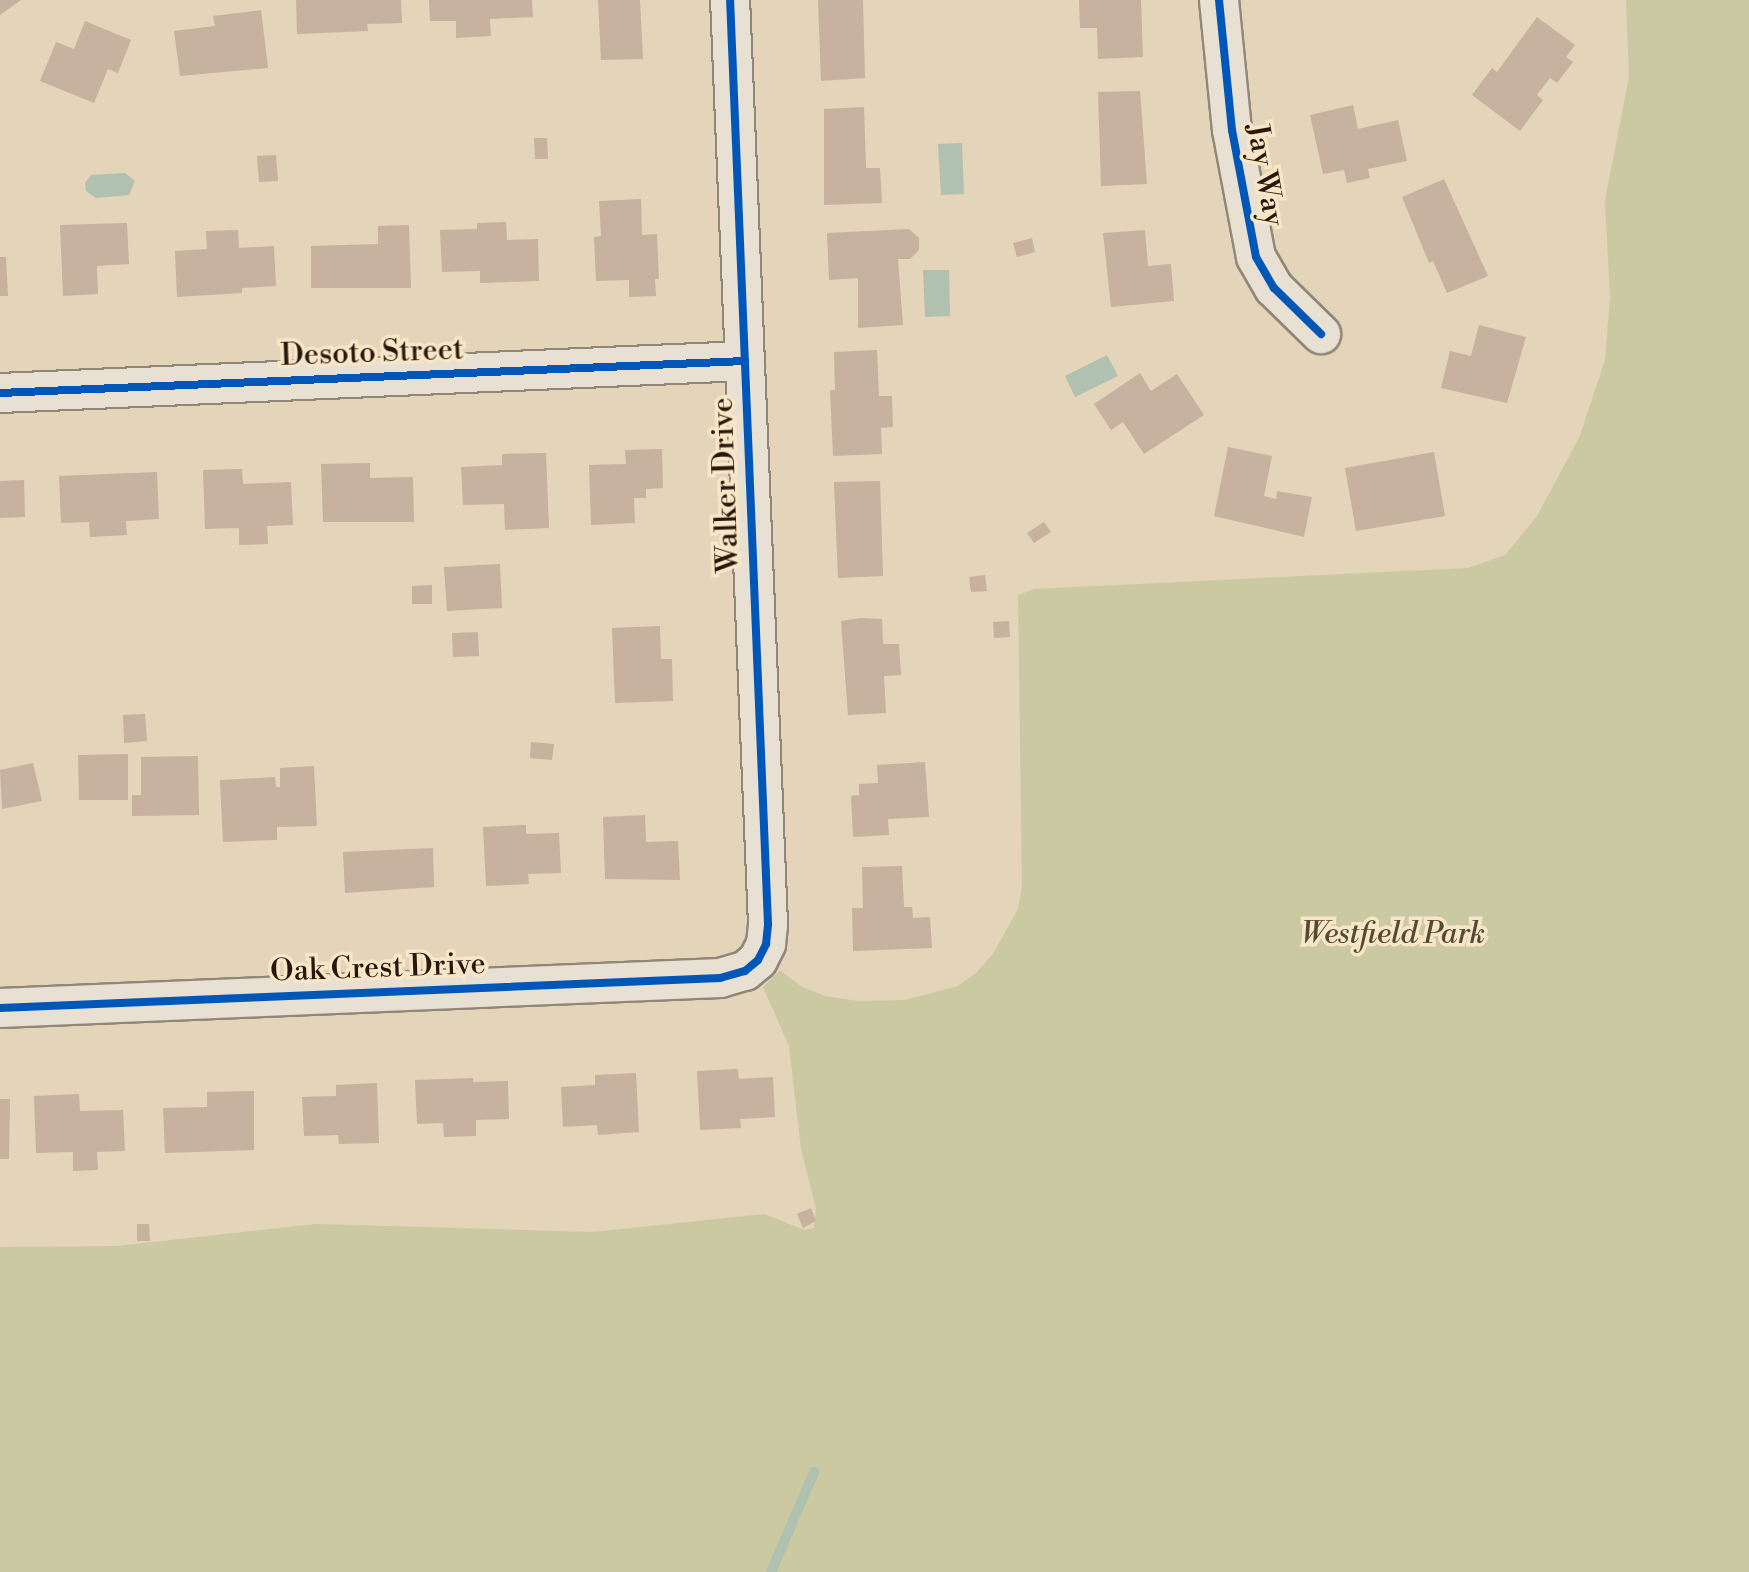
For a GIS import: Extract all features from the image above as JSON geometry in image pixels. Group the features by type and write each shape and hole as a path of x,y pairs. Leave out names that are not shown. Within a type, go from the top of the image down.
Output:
{"street":[{"name":"Walker Drive","path":"730,0 768,924 764,950 755,964"},
{"name":"Jay Way","path":"1219,0 1232,130 1256,257 1269,283 1321,334"},
{"name":"Desoto Street","path":"0,393 745,361"},
{"name":"Oak Crest Drive","path":"0,1008 720,978 755,964"}],"green space":[{"name":"Westfield Park","path":"1626,0 1749,0 1749,1572 0,1572 0,1247 117,1246 315,1224 593,1232 765,1214 804,1230 814,1228 816,1209 801,1149 789,1046 763,987 780,970 802,987 825,996 858,1001 905,1000 958,986 976,973 993,954 1018,909 1022,886 1018,595 1035,589 1468,568 1505,555 1537,516 1579,438 1605,360 1610,297 1605,200 1629,77"}],"shaded area":[{"path":"962,143 964,194 941,195 938,144"},
{"path":"125,173 135,181 129,195 96,198 86,191 85,183 91,175"},
{"path":"923,270 949,270 950,316 925,317"},
{"path":"1107,355 1118,376 1075,397 1065,376"}],"building":[{"path":"0,0 21,0 0,15"},
{"path":"296,0 401,0 402,23 367,24 368,31 297,34"},
{"path":"429,0 532,0 533,17 490,19 491,36 456,38 456,21 430,21"},
{"path":"598,0 640,0 643,59 601,60"},
{"path":"818,0 863,0 865,78 821,81"},
{"path":"1079,0 1141,0 1143,57 1098,59 1097,28 1080,28"},
{"path":"261,10 268,68 180,76 174,31 215,26 213,16"},
{"path":"1537,17 1575,45 1566,57 1573,62 1557,83 1550,78 1537,95 1543,100 1520,131 1472,95 1492,68 1497,72"},
{"path":"85,21 131,40 118,73 108,69 94,103 40,81 56,42 74,49"},
{"path":"1140,91 1147,184 1101,186 1098,92"},
{"path":"1353,105 1358,129 1398,120 1407,161 1368,169 1370,178 1347,183 1344,170 1323,174 1310,115"},
{"path":"864,107 866,168 880,168 882,203 824,205 824,109"},
{"path":"534,138 547,138 548,159 535,159"},
{"path":"276,155 278,181 259,182 257,156"},
{"path":"1444,179 1488,276 1447,293 1433,261 1429,263 1402,197"},
{"path":"641,199 642,235 657,234 659,279 655,279 656,296 629,297 629,280 596,281 594,237 601,236 599,201"},
{"path":"506,222 507,240 538,239 539,281 480,283 480,271 442,272 440,230 477,229 477,223"},
{"path":"127,223 129,264 97,266 98,294 63,296 60,225"},
{"path":"409,225 411,288 311,288 311,246 378,244 378,226"},
{"path":"909,229 919,238 919,250 910,259 898,259 903,325 858,328 858,278 829,280 827,233"},
{"path":"238,230 239,248 274,246 276,286 242,288 242,293 177,297 175,251 207,249 206,231"},
{"path":"1145,230 1148,266 1171,264 1174,301 1111,307 1103,233"},
{"path":"1032,238 1035,252 1017,257 1013,243"},
{"path":"0,257 6,257 8,296 0,296"},
{"path":"1479,325 1526,337 1507,403 1441,388 1450,351 1471,356"},
{"path":"877,350 879,396 892,396 893,427 881,428 882,454 833,456 830,390 835,390 834,352"},
{"path":"1140,373 1151,391 1177,374 1204,415 1144,454 1123,422 1111,430 1094,404"},
{"path":"1228,447 1272,456 1264,496 1276,499 1277,491 1312,497 1304,537 1214,516"},
{"path":"662,449 663,488 646,489 646,498 634,498 635,523 591,525 589,465 626,464 625,450"},
{"path":"1434,452 1445,516 1356,531 1345,468"},
{"path":"546,453 549,528 505,530 504,504 463,505 461,467 502,465 502,454"},
{"path":"370,463 370,478 413,477 414,522 323,522 321,464"},
{"path":"242,469 243,484 291,482 293,525 267,526 268,544 239,545 239,528 205,529 203,470"},
{"path":"157,472 159,519 126,521 127,535 90,537 89,522 61,523 59,476"},
{"path":"24,480 25,517 0,518 0,481"},
{"path":"880,481 883,576 838,578 834,482"},
{"path":"1044,522 1051,532 1034,543 1027,533"},
{"path":"500,564 502,608 447,611 444,567"},
{"path":"985,575 987,591 971,592 969,577"},
{"path":"432,585 432,604 412,604 412,586"},
{"path":"882,619 883,644 899,644 901,675 884,676 886,713 848,715 841,621"},
{"path":"1009,621 1010,637 994,638 993,622"},
{"path":"660,626 661,659 672,659 673,701 615,703 612,628"},
{"path":"478,632 479,656 453,657 452,633"},
{"path":"145,714 147,741 124,743 123,715"},
{"path":"531,742 554,744 552,760 530,758"},
{"path":"128,754 128,800 79,800 78,755"},
{"path":"198,756 199,815 132,816 132,795 141,795 141,757"},
{"path":"925,762 929,817 888,819 889,835 853,837 851,796 859,795 859,784 878,783 877,765"},
{"path":"33,763 42,801 2,809 0,770"},
{"path":"314,766 317,826 277,827 277,840 223,842 220,780 275,777 276,787 280,787 280,768"},
{"path":"645,815 646,842 678,841 680,880 605,879 603,817"},
{"path":"526,825 526,834 559,833 561,873 528,874 529,884 486,886 483,827"},
{"path":"433,848 434,887 345,893 343,852"},
{"path":"902,866 904,907 912,907 913,918 930,917 932,948 853,951 852,908 863,908 862,867"},
{"path":"738,1069 739,1079 773,1077 775,1117 740,1119 741,1128 700,1130 697,1071"},
{"path":"636,1073 639,1132 598,1135 597,1125 563,1127 561,1087 595,1085 595,1075"},
{"path":"473,1078 473,1082 508,1081 509,1119 476,1120 476,1136 444,1137 443,1123 417,1124 415,1080"},
{"path":"377,1083 379,1143 339,1144 338,1135 304,1136 302,1097 336,1096 336,1085"},
{"path":"254,1091 254,1150 165,1153 163,1108 207,1107 207,1092"},
{"path":"79,1094 80,1111 123,1110 125,1151 97,1152 98,1170 73,1171 73,1152 36,1153 34,1096"},
{"path":"0,1099 10,1099 9,1159 0,1159"},
{"path":"811,1208 816,1221 803,1228 797,1214"},
{"path":"137,1224 149,1224 150,1241 137,1241"}],"waterway":[{"path":"771,1572 814,1472"}],"cycle path":[{"path":"0,1008 720,978 745,971 758,960 766,944 768,924 730,0"},
{"path":"1219,0 1232,130 1256,257 1274,288 1321,334"},
{"path":"0,393 745,361"}]}
